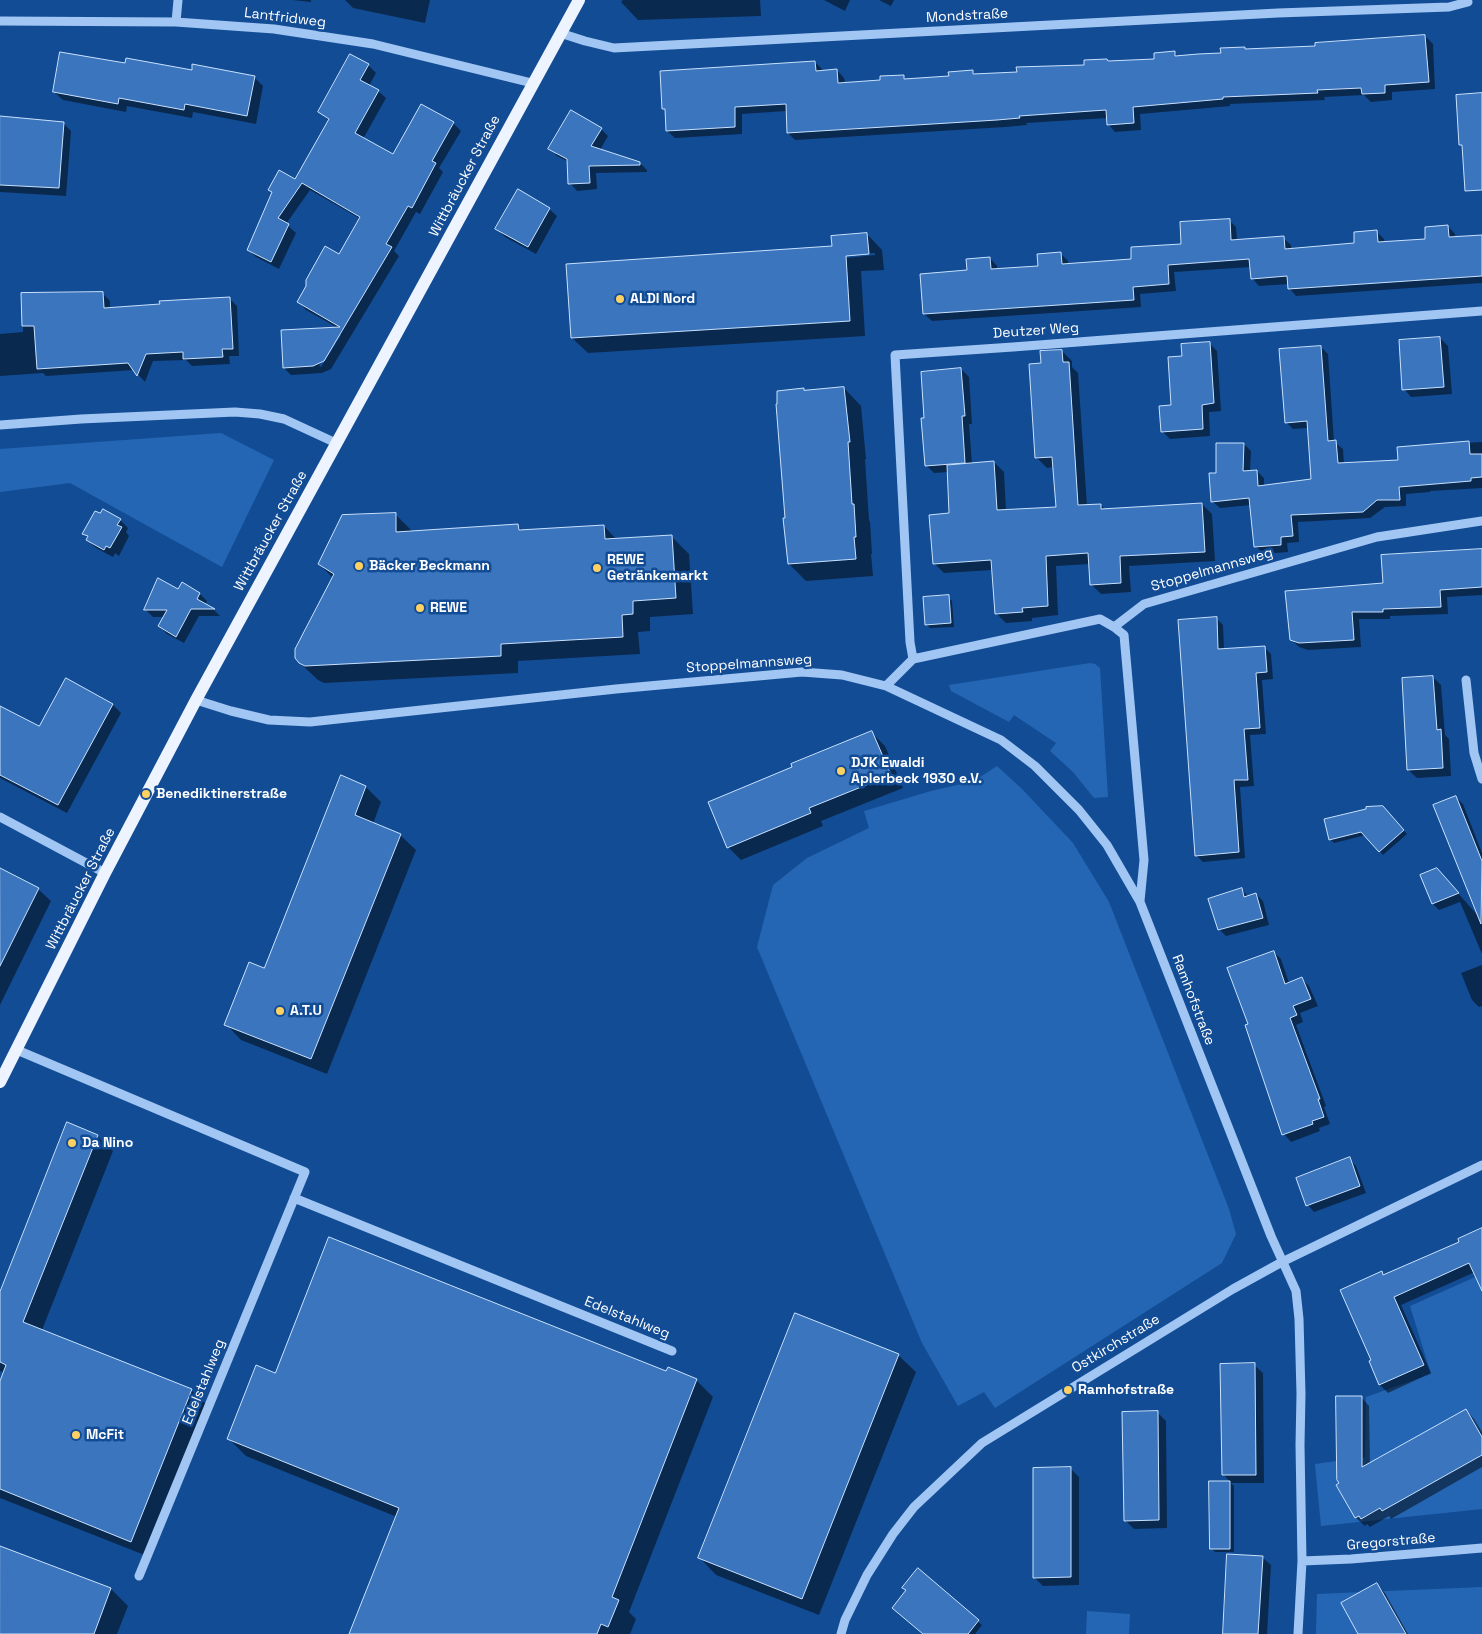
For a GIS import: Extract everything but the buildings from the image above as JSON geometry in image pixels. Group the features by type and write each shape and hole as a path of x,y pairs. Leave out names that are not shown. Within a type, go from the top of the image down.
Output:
{"main road":[{"name":"Wittbräucker Straße","path":"0,1082 105,873 196,700 579,0"}],"street":[{"path":"176,22 178,0"},
{"name":"Mondstraße","path":"560,33 614,48 1278,13 1448,7 1468,1"},
{"name":"Lantfridweg","path":"0,21 176,22 274,29 373,44 532,83"},
{"name":"Deutzer Weg","path":"913,659 910,642 895,355 1482,311"},
{"path":"0,425 235,412 260,414 284,420 336,443"},
{"name":"Stoppelmannsweg","path":"1114,626 1144,604 1377,537 1482,521"},
{"path":"886,686 913,659 1100,619 1114,626"},
{"name":"Ramhofstraße","path":"1114,626 1124,635 1144,860 1140,902"},
{"name":"Stoppelmannsweg","path":"196,700 262,718 310,722 606,690 802,672 842,675 886,686"},
{"path":"1466,680 1474,753 1482,779"},
{"name":"Ramhofstraße","path":"886,686 1001,740 1035,766 1079,810 1107,845 1140,902 1282,1262 1296,1291 1299,1319 1302,1561 1298,1634"},
{"path":"0,817 105,873"},
{"name":"Edelstahlweg","path":"17,1050 305,1172 139,1576"},
{"name":"Ostkirchstraße","path":"841,1634 845,1620 867,1575 893,1534 914,1507 982,1443 1225,1294 1282,1262 1482,1165"},
{"name":"Edelstahlweg","path":"294,1198 672,1351"},
{"name":"Gregorstraße","path":"1302,1561 1351,1559 1482,1548"}],"shaded area":[{"path":"221,433 274,460 222,567 70,483 0,492 0,449"},
{"path":"1090,663 1100,668 1108,797 1094,798 1073,772 1050,751 1056,743 1014,715 1009,722 951,691 949,685"},
{"path":"997,766 1022,789 1073,843 1109,902 1229,1209 1236,1234 1222,1263 995,1408 984,1392 958,1406 922,1343 757,947 773,885 807,858 869,828 864,811 931,791 974,781"},
{"path":"1482,1274 1482,1509 1321,1526 1315,1464 1365,1457 1366,1397 1431,1374 1410,1306"},
{"path":"1482,1587 1482,1634 1316,1634 1317,1594"},
{"path":"1087,1611 1130,1614 1129,1634 1086,1634"}],"place":[{"name":"ALDI Nord","path":"620,299"},
{"name":"Bäcker Beckmann","path":"359,566"},
{"name":"REWE Getränkemarkt","path":"597,568"},
{"name":"REWE","path":"420,608"},
{"name":"DJK Ewaldi Aplerbeck 1930 e.V.","path":"841,771"},
{"name":"Benediktinerstraße","path":"146,794"},
{"name":"A.T.U","path":"280,1011"},
{"name":"Da Nino","path":"72,1143"},
{"name":"Ramhofstraße","path":"1068,1390"},
{"name":"McFit","path":"76,1435"}]}
